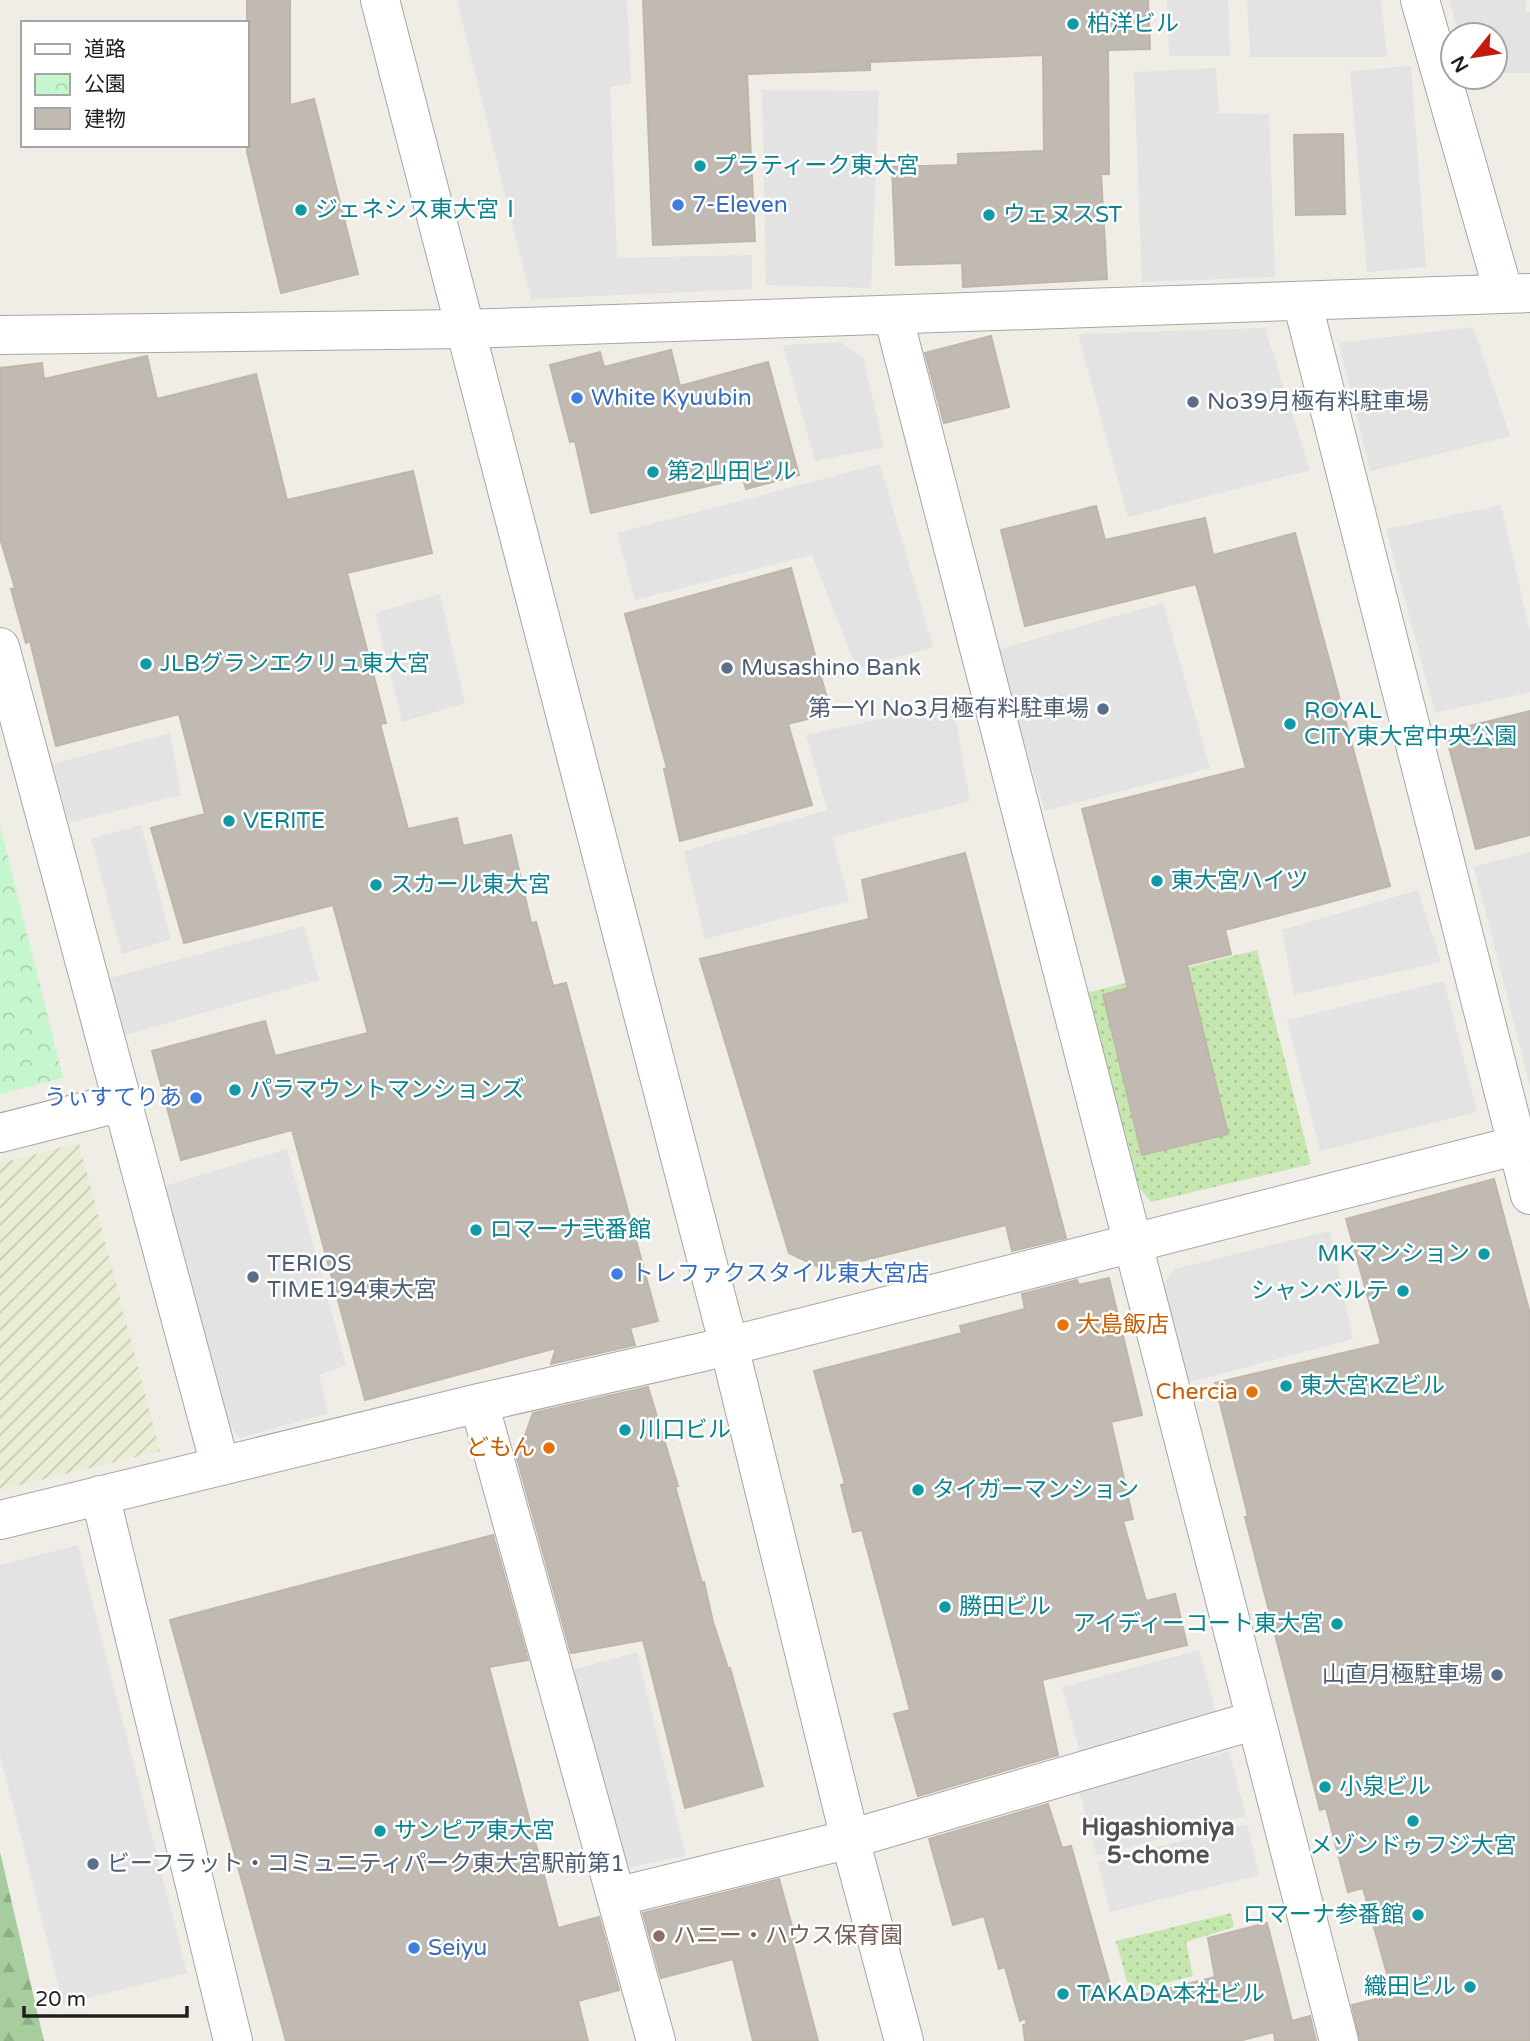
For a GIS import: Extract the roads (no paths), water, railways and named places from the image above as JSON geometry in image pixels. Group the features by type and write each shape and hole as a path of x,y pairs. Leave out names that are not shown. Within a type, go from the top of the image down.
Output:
{"street":[{"path":"380,0 729,1346 850,1839 904,2041"},
{"path":"0,335 465,329 1517,294 1420,0"},
{"path":"1302,301 1524,1144 1530,1195"},
{"path":"894,315 1339,2041"},
{"path":"0,647 220,1465"},
{"path":"0,1133 122,1102"},
{"path":"0,1520 220,1465 729,1346 1524,1144"},
{"path":"480,1403 656,2041"},
{"path":"100,1495 232,2041"},
{"path":"616,1897 850,1839 1256,1720"}],"place":[{"name":"柏洋ビル","path":"1073,24"},
{"name":"プラティーク東大宮","path":"700,166"},
{"name":"7-Eleven","path":"678,205"},
{"name":"ジェネシス東大宮Ⅰ","path":"301,210"},
{"name":"ウェヌスST","path":"989,215"},
{"name":"White Kyuubin","path":"577,398"},
{"name":"No39月極有料駐車場","path":"1193,402"},
{"name":"第2山田ビル","path":"653,472"},
{"name":"JLBグランエクリュ東大宮","path":"146,664"},
{"name":"Musashino Bank","path":"727,668"},
{"name":"第一YI No3月極有料駐車場","path":"1103,709"},
{"name":"ROYAL CITY東大宮中央公園","path":"1290,724"},
{"name":"VERITE","path":"229,821"},
{"name":"東大宮ハイツ","path":"1157,881"},
{"name":"スカール東大宮","path":"376,885"},
{"name":"パラマウントマンションズ","path":"235,1090"},
{"name":"うぃすてりあ","path":"196,1098"},
{"name":"ロマーナ弐番館","path":"476,1230"},
{"name":"MKマンション","path":"1484,1254"},
{"name":"トレファクスタイル東大宮店","path":"617,1274"},
{"name":"TERIOS TIME194東大宮","path":"253,1277"},
{"name":"シャンベルテ","path":"1403,1291"},
{"name":"大島飯店","path":"1063,1325"},
{"name":"東大宮KZビル","path":"1286,1386"},
{"name":"Chercia","path":"1252,1392"},
{"name":"川口ビル","path":"625,1430"},
{"name":"どもん","path":"549,1448"},
{"name":"タイガーマンション","path":"918,1490"},
{"name":"勝田ビル","path":"945,1607"},
{"name":"アイディーコート東大宮","path":"1337,1624"},
{"name":"山直月極駐車場","path":"1497,1675"},
{"name":"小泉ビル","path":"1325,1787"},
{"name":"メゾンドゥフジ大宮","path":"1413,1821"},
{"name":"サンピア東大宮","path":"380,1831"},
{"name":"ビーフラット・コミュニティパーク東大宮駅前第1","path":"93,1864"},
{"name":"ロマーナ参番館","path":"1418,1915"},
{"name":"ハニー・ハウス保育園","path":"659,1936"},
{"name":"Seiyu","path":"414,1948"},
{"name":"織田ビル","path":"1470,1987"},
{"name":"TAKADA本社ビル","path":"1063,1994"}],"district":[{"name":"Higashiomiya 5-chome","path":"1158,1841"}]}
